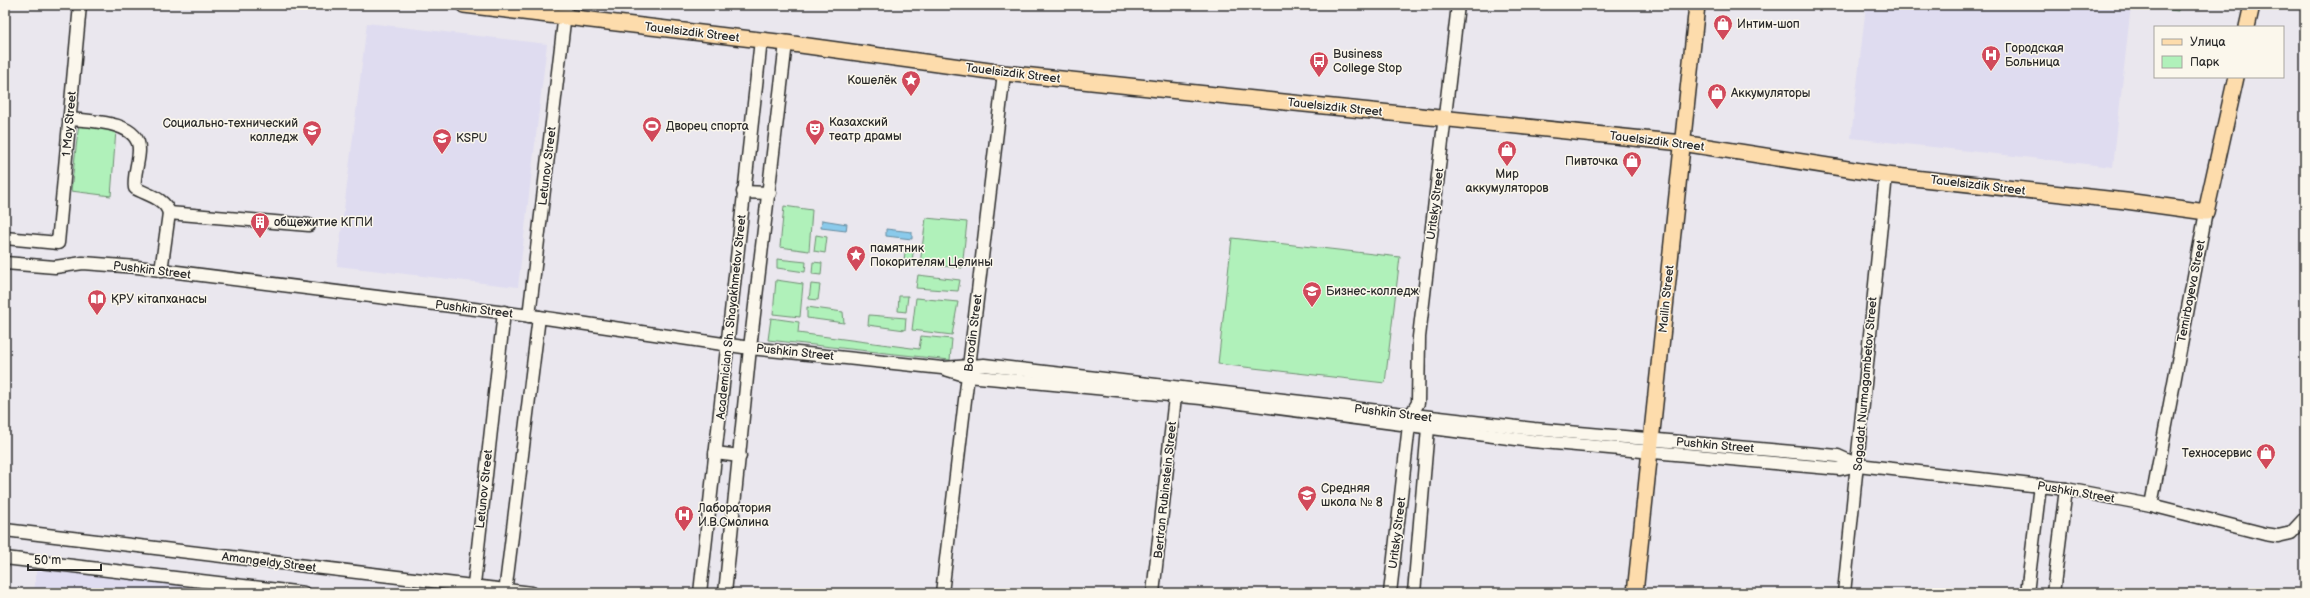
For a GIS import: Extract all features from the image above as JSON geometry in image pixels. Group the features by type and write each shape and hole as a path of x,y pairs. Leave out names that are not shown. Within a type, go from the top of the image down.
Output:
{"main road":[{"name":"Tauelsіzdіk Street","path":"464,5 565,11 761,40 1004,73 1682,143 1886,175 2126,201 2206,212"},
{"name":"Mailin Street","path":"1635,593 1697,5"},
{"path":"2247,26 2252,5"},
{"name":"Temirbayeva Street","path":"2206,212 2236,78"}],"street":[{"name":"1 May Street","path":"5,238 58,242 80,5"},
{"name":"Uritsky Street","path":"1390,593 1410,421 1418,403 1419,337 1458,5"},
{"name":"Letunov Street","path":"505,591 565,11"},
{"name":"Academician Sh. Shayakhmetov Street","path":"700,593 728,345 743,192 761,40"},
{"name":"Academician Sh. Shayakhmetov Street","path":"726,593 750,348 770,193 786,43"},
{"name":"Borodin Street","path":"942,593 1004,73"},
{"path":"69,119 120,126 133,134 139,144 135,188 165,205 169,213 160,271"},
{"name":"Sagadat Nurmagambetov Street","path":"1844,593 1886,175"},
{"path":"743,192 770,193"},
{"name":"Temirbayeva Street","path":"2151,505 2206,212"},
{"path":"169,213 309,225"},
{"name":"Pushkin Street","path":"5,263 55,267 83,263 137,267 504,312 750,348 1176,391 1427,423 1651,446 1845,457 1858,465"},
{"name":"Letunov Street","path":"473,590 504,312"},
{"name":"Bertran Rubinstein Street","path":"1153,593 1176,391"},
{"path":"1418,403 1427,423"},
{"name":"Uritsky Street","path":"1414,593 1427,423"},
{"name":"Pushkin Street","path":"1720,451 1840,469 1858,465 2040,485 2151,505 2278,536 2292,533 2305,518"},
{"path":"715,453 740,456"},
{"path":"2027,593 2040,485"},
{"path":"2053,593 2066,489"},
{"name":"Amangeldy Street","path":"5,530 473,590 532,593"},
{"path":"5,558 304,593"}],"shaded area":[{"name":"Городская Больница","path":"1866,5 2131,5 2113,167 1851,138"},
{"name":"KSPU","path":"367,23 547,44 518,287 337,266"},
{"path":"37,566 253,593 34,593"}],"green space":[{"path":"2131,5 2179,5 2178,11"},
{"path":"79,122 116,130 111,196 71,191"},
{"path":"784,206 812,210 809,251 780,247"},
{"path":"926,218 967,222 962,268 920,264"},
{"path":"816,235 827,237 825,253 814,251"},
{"path":"1232,238 1400,257 1385,383 1218,364"},
{"path":"906,245 914,246 912,261 904,260"},
{"path":"777,259 806,262 805,272 777,268"},
{"path":"813,262 822,263 821,275 812,274"},
{"path":"918,275 960,280 958,291 916,288"},
{"path":"776,280 803,284 800,317 773,314"},
{"path":"811,284 820,285 818,300 809,299"},
{"path":"899,296 908,296 906,312 898,311"},
{"path":"916,298 958,302 952,335 912,330"},
{"path":"807,307 843,312 844,323 807,318"},
{"path":"869,315 906,318 905,330 868,325"},
{"path":"771,318 799,322 798,333 919,349 921,336 952,339 950,360 768,340"}],"water":[{"path":"822,220 847,224 846,231 821,228"},
{"path":"886,229 912,232 912,239 886,236"}],"place":[{"name":"Интим-шоп","path":"1723,41"},
{"name":"Городская Больница","path":"1991,72"},
{"name":"Business College Stop","path":"1319,78"},
{"name":"Кошелёк","path":"911,97"},
{"name":"Аккумуляторы","path":"1717,110"},
{"name":"Дворец спорта","path":"652,143"},
{"name":"Казахский театр драмы","path":"815,146"},
{"name":"Социально-технический колледж","path":"312,147"},
{"name":"KSPU","path":"442,155"},
{"name":"Мир аккумуляторов","path":"1507,167"},
{"name":"Пивточка","path":"1632,178"},
{"name":"общежитие КГПИ","path":"260,239"},
{"name":"памятник Покорителям Целины","path":"856,272"},
{"name":"Бизнес-колледж","path":"1312,308"},
{"name":"ҚРУ кітапханасы","path":"97,316"},
{"name":"Техносервис","path":"2266,470"},
{"name":"Средняя школа № 8","path":"1307,512"},
{"name":"Лаборатория И.В.Смолина","path":"684,532"}]}
